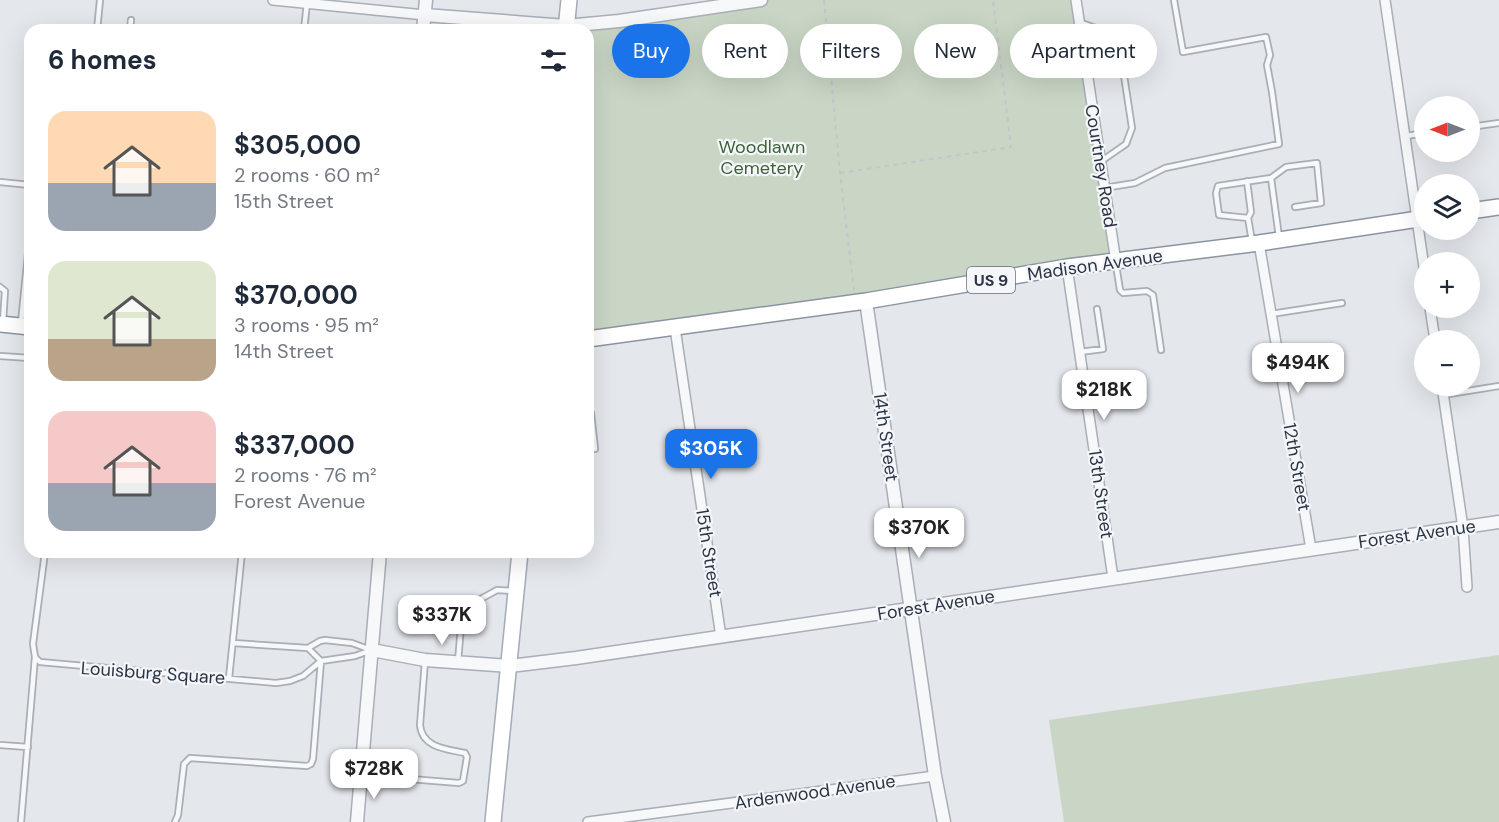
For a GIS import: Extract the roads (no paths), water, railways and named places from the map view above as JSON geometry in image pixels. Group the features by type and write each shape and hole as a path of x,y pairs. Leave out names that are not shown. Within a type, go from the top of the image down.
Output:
{"main road":[{"path":"566,24 568,0"},
{"path":"1480,210 1499,207"},
{"name":"Madison Avenue","path":"594,338 861,301 1067,267 1256,244 1414,219"},
{"path":"1,324 24,326"},
{"path":"493,822 519,558"}],"street":[{"path":"273,0 490,24"},
{"path":"424,24 426,0"},
{"path":"594,24 761,0"},
{"name":"Courtney Road","path":"1076,0 1116,262"},
{"path":"1385,0 1414,180"},
{"name":"12th Street","path":"1256,244 1271,314 1311,549"},
{"name":"13th Street","path":"1067,267 1113,578"},
{"name":"14th Street","path":"861,301 944,822"},
{"name":"15th Street","path":"675,328 721,637"},
{"path":"1443,396 1463,528 1467,586"},
{"name":"Forest Avenue","path":"372,650 425,660 510,666 1499,522"},
{"path":"357,822 380,558"},
{"name":"Ardenwood Avenue","path":"588,822 935,776"}],"lane":[{"path":"98,24 100,0"},
{"path":"1104,188 1135,183 1166,168 1280,144 1267,65 1270,55 1266,37 1183,52 1174,0"},
{"path":"301,2 303,24"},
{"path":"131,20 131,24"},
{"path":"1079,22 1118,36 1132,128 1126,144 1100,162"},
{"path":"1480,126 1499,123"},
{"path":"1406,136 1414,135"},
{"path":"1248,218 1219,215 1216,193 1218,186 1271,178 1286,166 1317,163 1321,203 1295,207"},
{"path":"1271,178 1280,240"},
{"path":"1247,181 1251,212 1248,218 1256,244"},
{"path":"0,182 24,184"},
{"path":"1116,262 1120,290 1129,293 1147,291 1153,295 1161,350"},
{"path":"0,287 4,291 1,324"},
{"path":"1271,314 1342,303"},
{"path":"1080,352 1103,349 1097,309"},
{"path":"0,356 24,358"},
{"path":"1480,387 1499,386"},
{"path":"594,440 595,449"},
{"path":"21,822 36,657 33,644 44,558"},
{"path":"229,678 241,558"},
{"path":"458,662 463,601 477,601 497,590 516,591"},
{"path":"233,643 308,648 325,640 352,643 372,650"},
{"path":"175,822 178,815 184,764 190,758 307,766 311,764 321,661 308,648"},
{"name":"Louisburg Square","path":"36,657 40,662 49,664 276,683 303,676 321,661 355,656 372,650"},
{"path":"361,775 459,783 463,781 468,757 465,753 440,749 421,733 425,660"},
{"path":"0,745 27,747"}],"park label":[{"name":"Woodlawn Cemetery","path":"762,157"}]}
